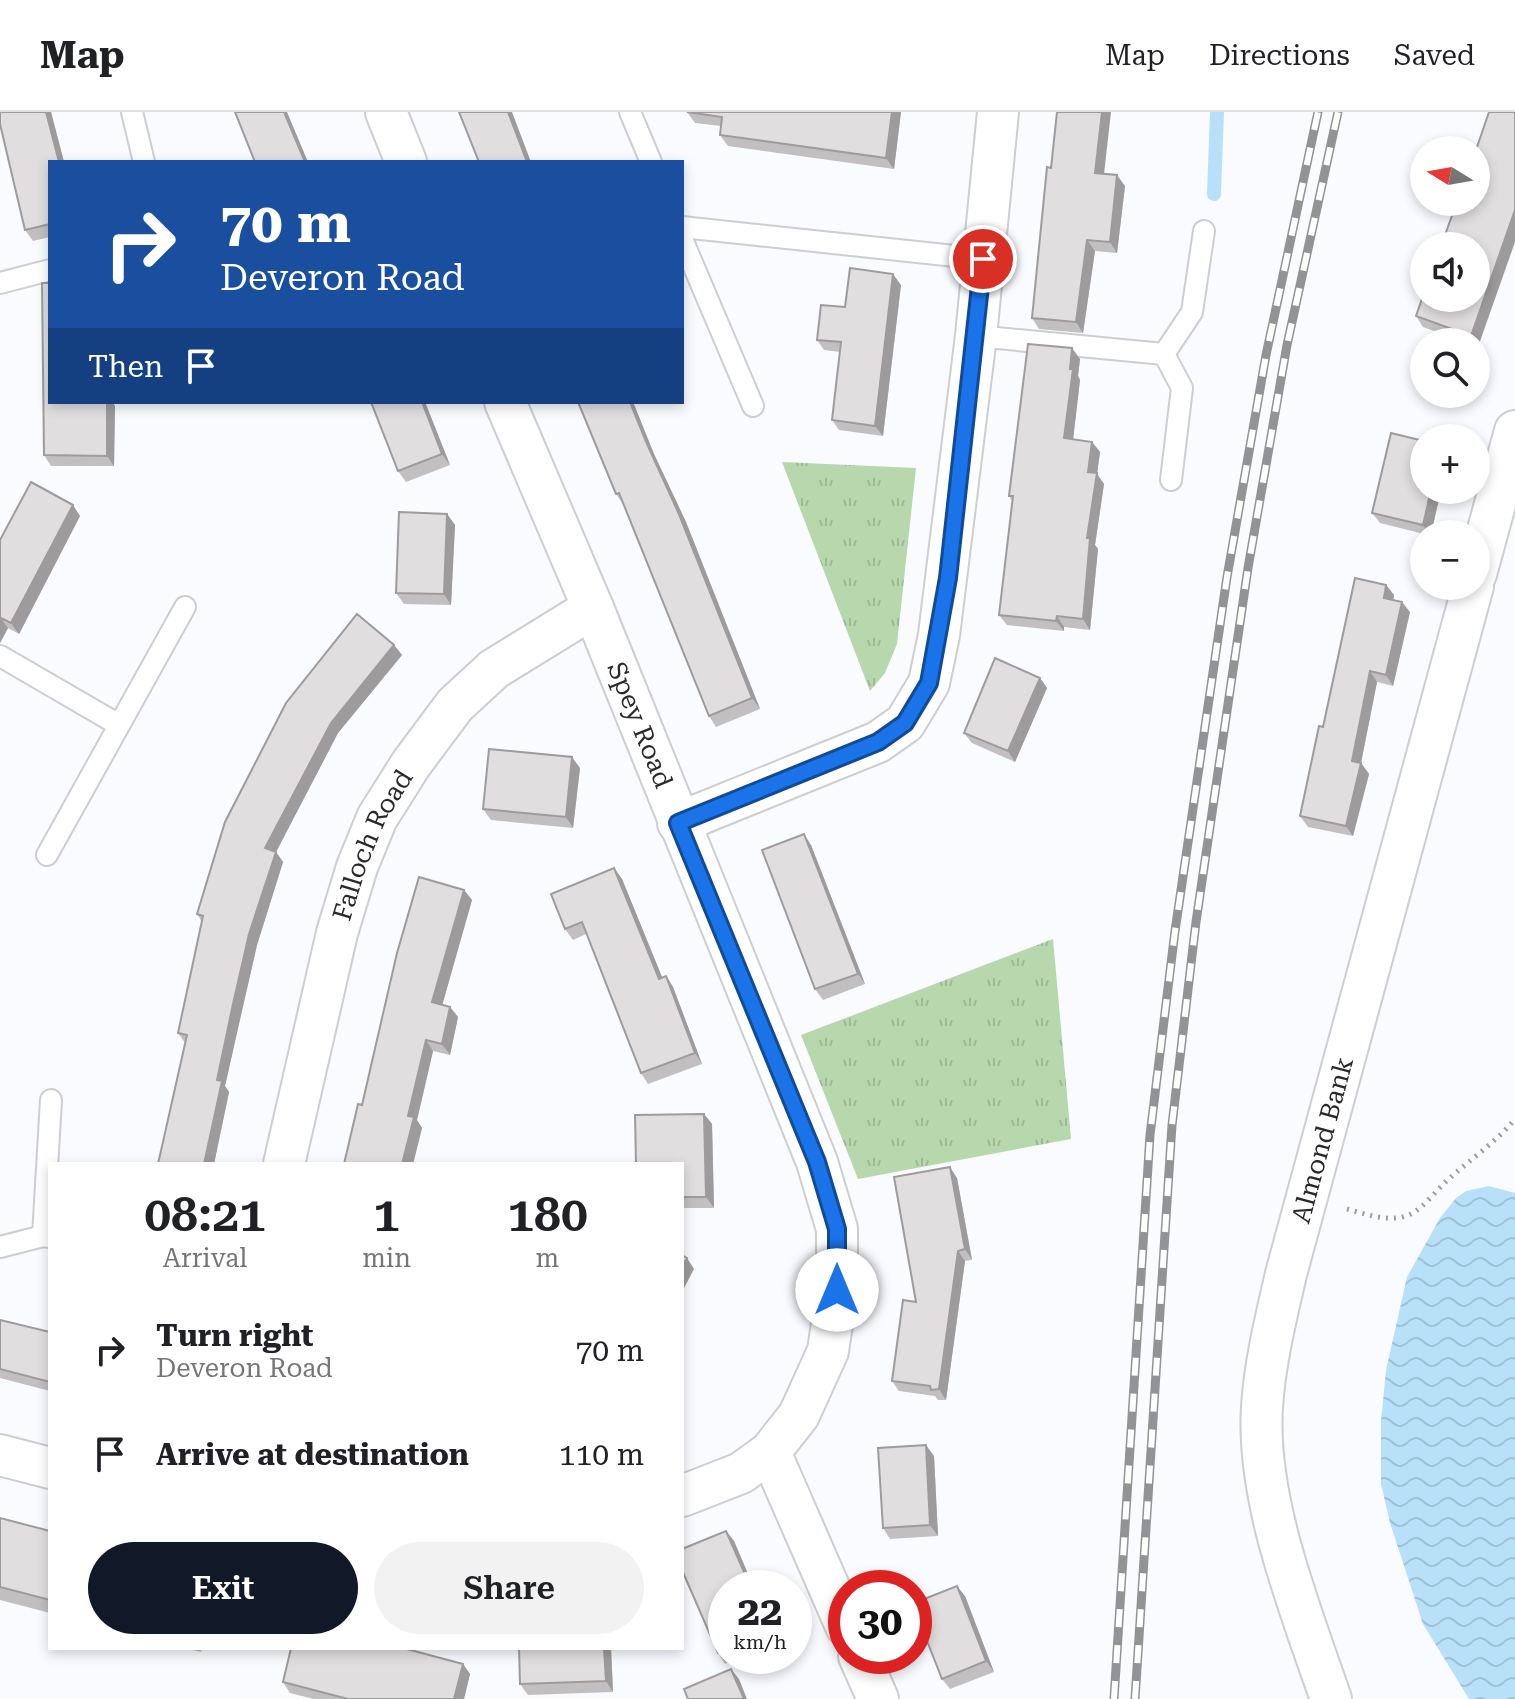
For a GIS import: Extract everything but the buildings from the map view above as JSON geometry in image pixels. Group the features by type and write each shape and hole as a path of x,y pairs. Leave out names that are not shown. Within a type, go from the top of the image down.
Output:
{"street":[{"path":"386,112 405,160"},
{"path":"678,823 878,742 905,723 929,683 939,635 976,336 998,112"},
{"name":"Spey Road","path":"506,404 593,608 817,1162 837,1229 837,1290 828,1351 799,1415 770,1452 741,1473 684,1495"},
{"path":"1490,523 1515,431"},
{"name":"Almond Bank","path":"1331,1699 1285,1558 1266,1483 1261,1410 1267,1355 1469,600"},
{"name":"Falloch Road","path":"284,1162 337,933 357,867 377,818 411,764 455,705 494,669 593,608"},
{"path":"770,1452 828,1585"},
{"path":"0,1455 48,1467"},
{"path":"867,1674 878,1699"}],"lane":[{"path":"132,112 144,160"},
{"path":"630,112 650,160"},
{"path":"684,227 983,259"},
{"path":"1164,354 1192,312 1204,231"},
{"path":"684,244 753,406"},
{"path":"0,283 48,271"},
{"path":"976,336 1164,354"},
{"path":"1164,354 1182,388 1171,480"},
{"path":"47,855 185,607"},
{"path":"0,656 119,725"},
{"path":"49,1162 51,1100"},
{"path":"0,1247 47,1236 48,1202"}],"path":[{"path":"1307,1198 1371,1216 1406,1217 1499,1138 1515,1119"}],"green space":[{"path":"782,462 916,468 897,644 885,673 870,691"},
{"path":"1053,939 1071,1139 858,1179 801,1035"}],"water":[{"path":"1489,1186 1515,1193 1515,1699 1469,1699 1423,1624 1390,1523 1381,1484 1381,1421 1386,1370 1407,1277 1440,1218 1456,1198 1466,1191"}],"waterway":[{"path":"1214,194 1217,112"}],"railway":[{"path":"1114,1699 1150,1135 1175,931 1227,577 1266,355 1318,112"},
{"path":"1135,1699 1172,1125 1196,922 1248,568 1287,345 1338,112"}],"route":[{"path":"837,1290 837,1229 817,1162 678,823 878,742 905,723 929,683 948,578 983,259"}]}
